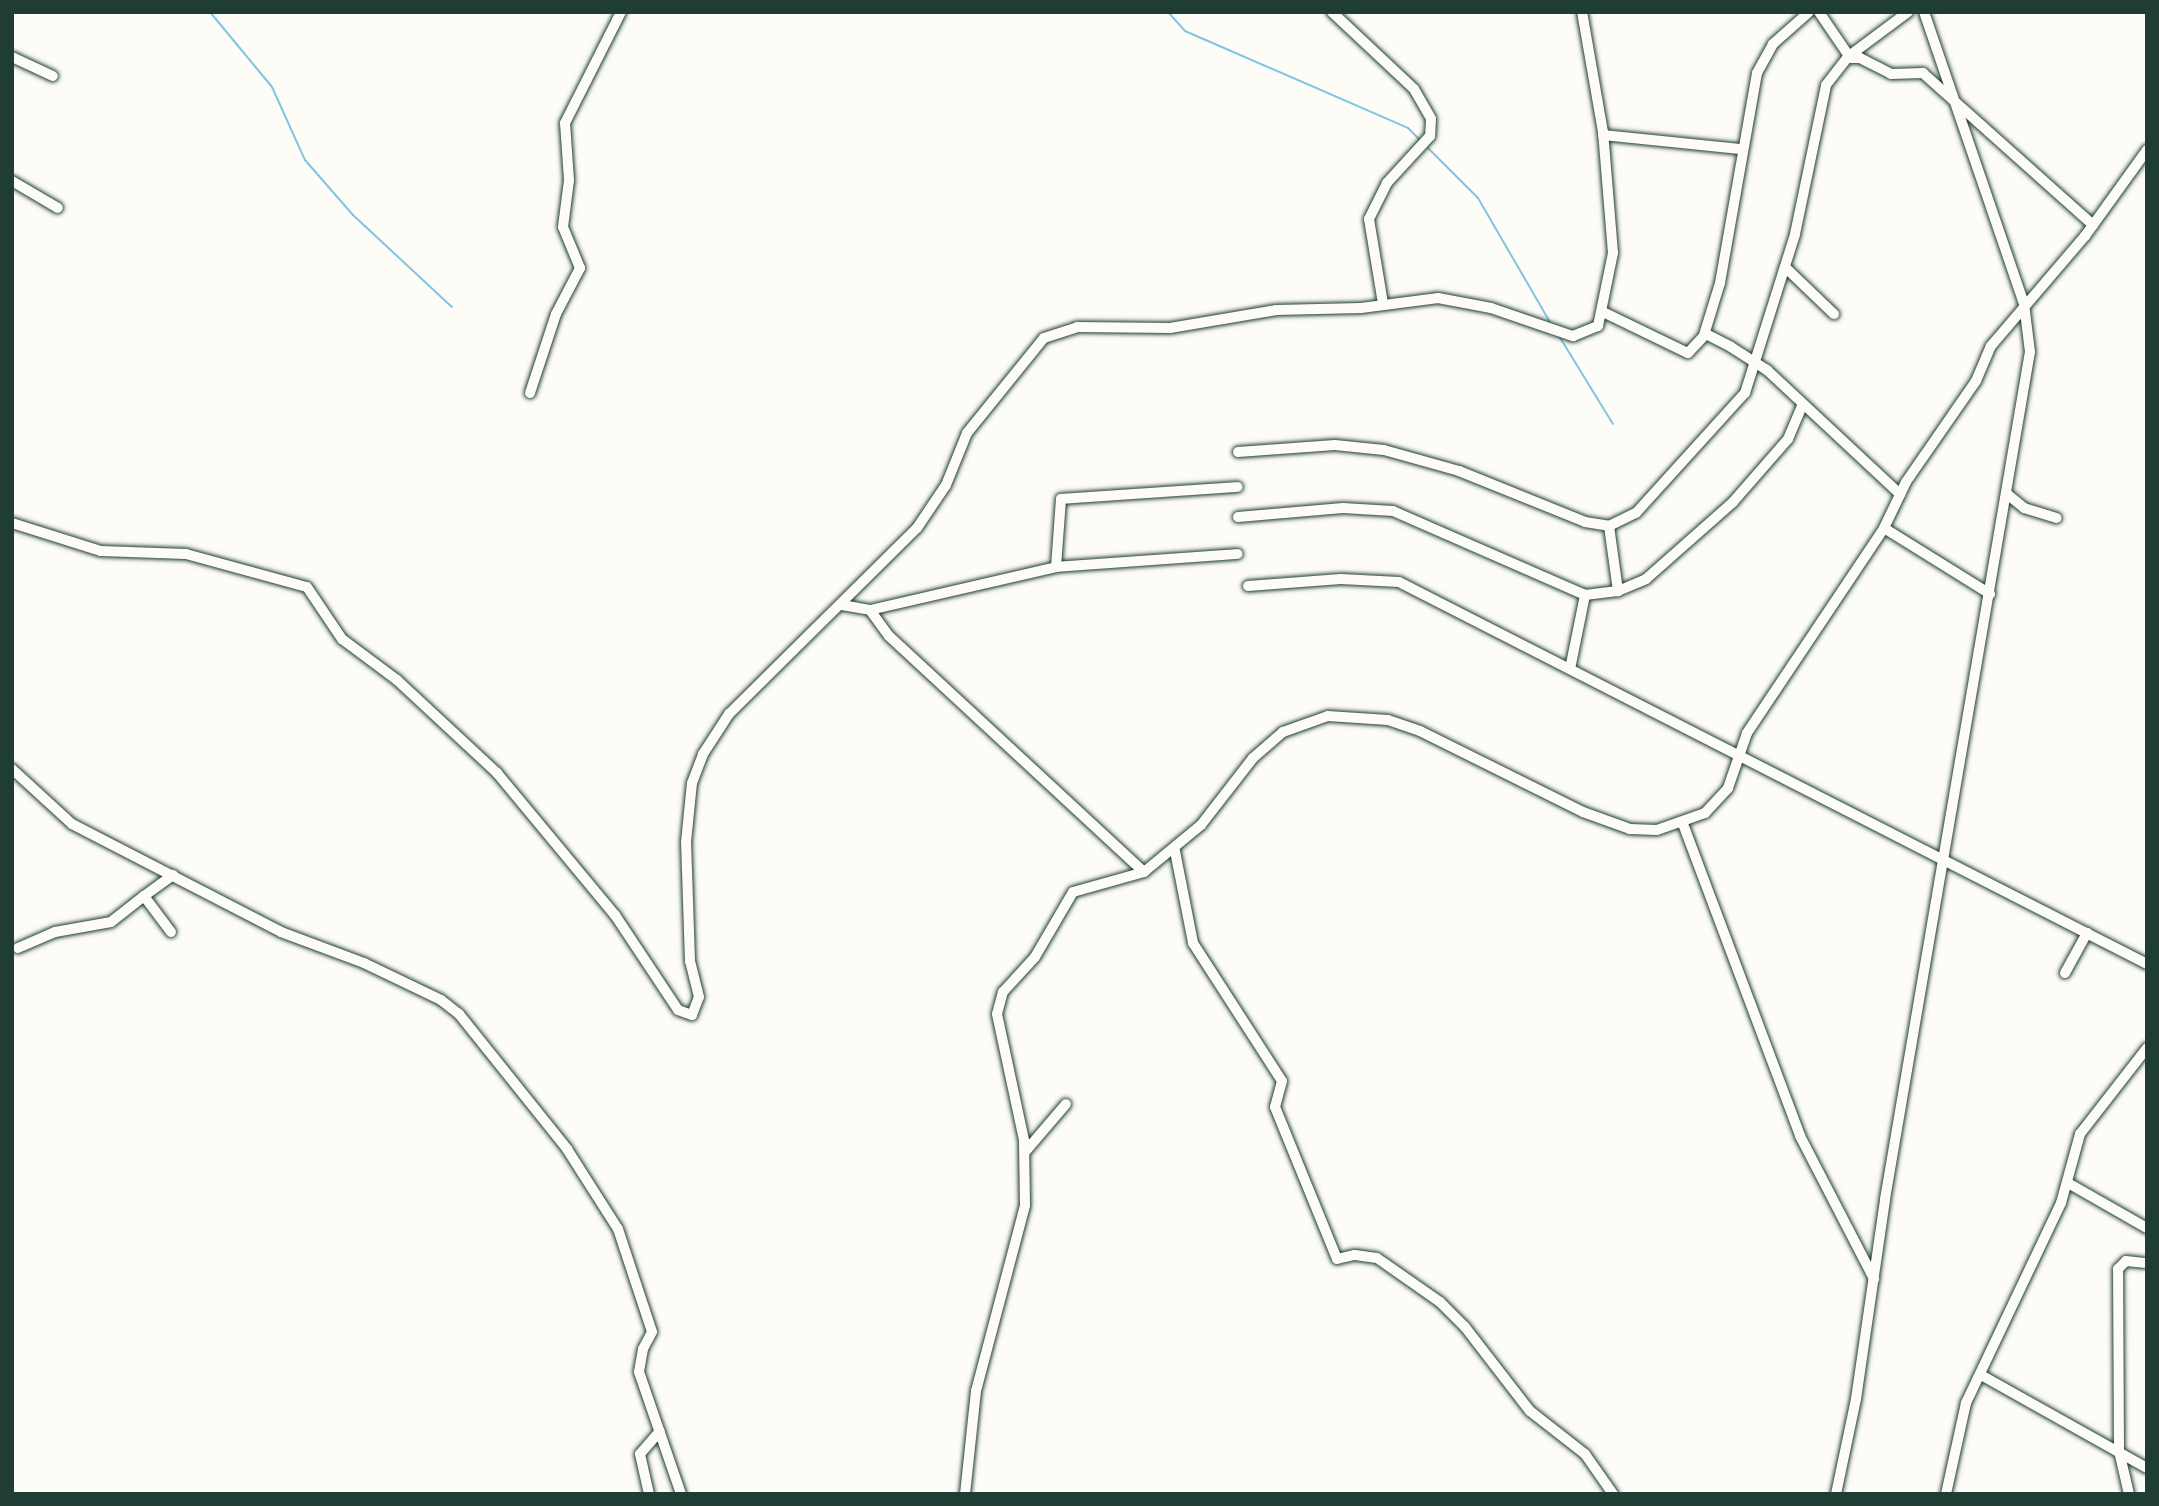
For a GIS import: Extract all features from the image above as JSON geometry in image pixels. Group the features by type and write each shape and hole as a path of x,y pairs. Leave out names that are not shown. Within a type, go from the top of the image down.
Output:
{"street":[{"path":"530,393 556,314 580,268 563,227 569,180 565,123 621,12"},
{"path":"1332,12 1414,89 1431,119 1430,136 1387,183 1369,219 1382,304"},
{"path":"12,523 101,551 175,552 307,587 342,639 424,704 520,798 615,915 687,1016 696,1012 699,997 690,961 686,886 695,769 729,714 842,605 849,591 917,528 946,485 967,433 1044,338 1077,327 1170,328 1286,309 1438,298 1466,302 1573,336 1598,326 1613,253 1603,135 1582,12"},
{"path":"1603,312 1688,353 1704,335 1720,283 1742,149 1762,60 1809,12"},
{"path":"1819,12 1849,57"},
{"path":"1238,452 1335,445 1384,450 1459,471 1569,518 1609,526 1636,513 1745,393 1785,267 1826,85 1849,57 1908,12"},
{"path":"1836,1494 2030,352 2024,304 1924,12"},
{"path":"12,57 53,76"},
{"path":"1849,57 1860,58 1891,74 1923,73 2092,225"},
{"path":"1603,135 1742,149"},
{"path":"965,1494 976,1391 1023,1220 1025,1152 997,1014 1003,992 1035,957 1073,892 1144,872 1175,851 1201,825 1253,758 1283,732 1328,716 1388,720 1420,731 1583,812 1630,829 1683,824 1720,801 1742,754 1747,733 1884,528 1900,494 1976,381 1991,346 2092,225 2147,150"},
{"path":"12,181 58,208"},
{"path":"1785,267 1834,314"},
{"path":"1704,335 1753,361 1900,494"},
{"path":"1238,517 1343,508 1393,511 1585,595 1618,591 1665,564 1733,502 1788,439 1802,406"},
{"path":"1056,567 1061,499 1238,487"},
{"path":"2007,494 2024,508 2057,518"},
{"path":"1609,526 1618,591"},
{"path":"1884,528 1990,594"},
{"path":"842,605 870,610 1056,567 1238,554"},
{"path":"1248,586 1342,579 1399,582 1742,754 2147,964"},
{"path":"1570,668 1585,595"},
{"path":"870,610 889,636 1144,872"},
{"path":"12,769 72,824 281,932 364,963 441,1000 459,1014 567,1149 614,1219 652,1332 643,1349 639,1372 681,1494"},
{"path":"1683,824 1800,1136 1874,1279"},
{"path":"1175,851 1193,943 1282,1081 1275,1107 1337,1259 1355,1255 1377,1258 1440,1302 1465,1326 1530,1412 1585,1454 1613,1494"},
{"path":"18,948 55,932 111,922 173,875"},
{"path":"144,896 171,932"},
{"path":"2065,973 2087,933"},
{"path":"1946,1494 1966,1403 1981,1376 2068,1183 2086,1124 2125,1081 2147,1048"},
{"path":"1025,1152 1066,1104"},
{"path":"2068,1183 2147,1228"},
{"path":"2129,1494 2119,1451 2118,1269 2126,1261 2146,1261"},
{"path":"1981,1376 2147,1468"},
{"path":"649,1494 640,1454 660,1431"}],"waterway":[{"path":"210,12 272,87 305,160 353,215 452,307"},
{"path":"1168,12 1185,31 1408,128 1421,141"},
{"path":"1428,148 1478,198 1550,322"},
{"path":"1559,336 1613,424"}]}
